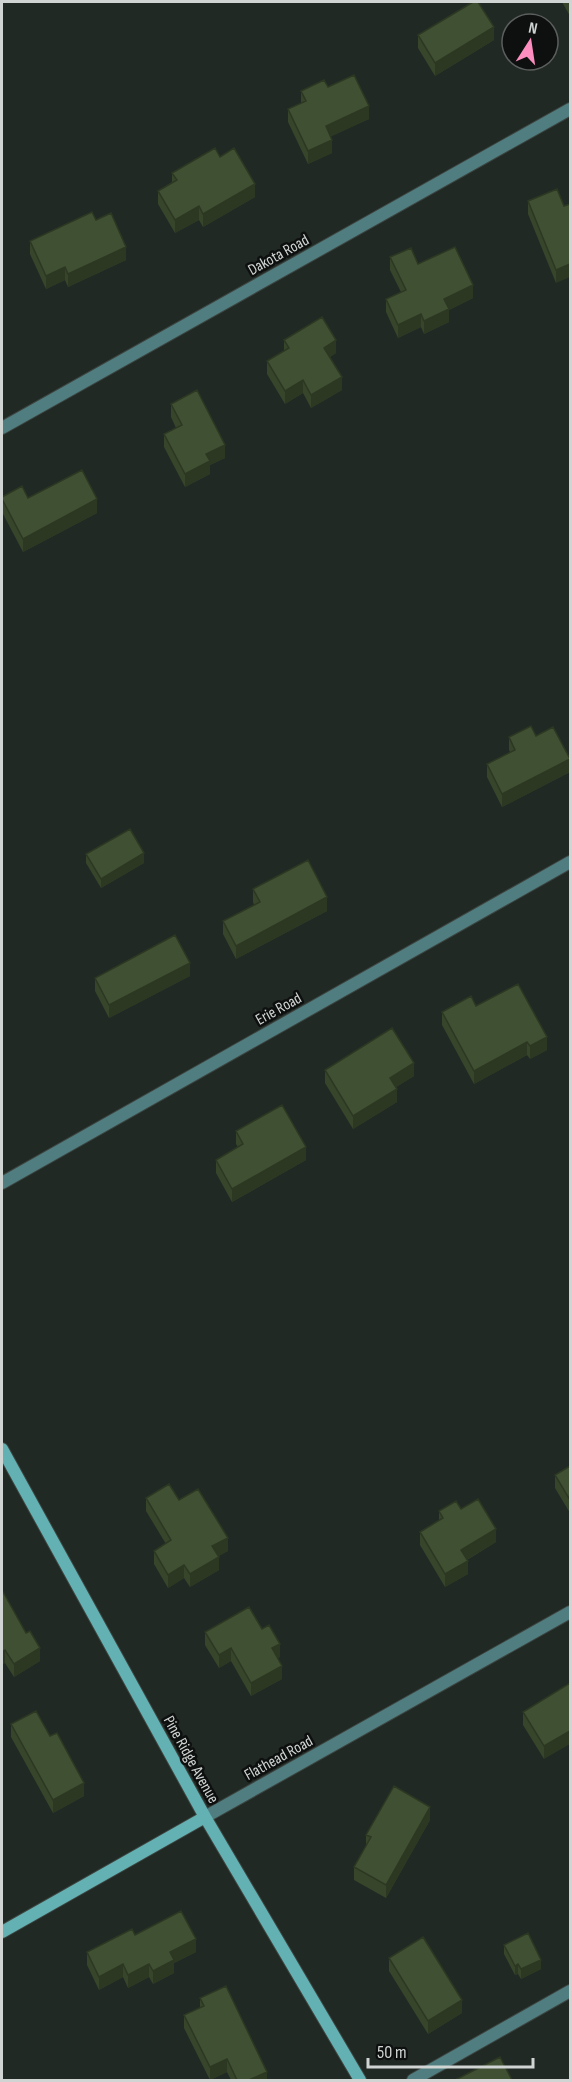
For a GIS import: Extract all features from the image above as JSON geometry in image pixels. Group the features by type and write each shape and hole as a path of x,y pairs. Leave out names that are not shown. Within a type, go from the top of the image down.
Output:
{"street":[{"name":"Dakota Road","path":"2,428 570,109"},
{"name":"Erie Road","path":"2,1183 570,862"},
{"name":"Pine Ridge Avenue","path":"2,1449 205,1817 360,2080"},
{"name":"Flathead Road","path":"2,1932 570,1612"},
{"path":"412,2080 570,1991"}],"building":[{"path":"473,2 478,2 494,27 435,63 418,35"},
{"path":"354,75 369,106 326,126 332,140 308,151 288,109 306,101 301,91 324,80 328,87"},
{"path":"215,148 220,157 234,148 255,184 203,214 199,206 175,220 158,191 177,180 172,173"},
{"path":"557,189 564,206 570,204 570,264 556,270 528,201"},
{"path":"92,212 96,220 111,213 126,247 68,274 65,267 46,276 30,241"},
{"path":"455,247 473,285 444,299 449,309 424,321 421,314 398,325 386,299 406,290 390,257 411,248 418,264"},
{"path":"322,317 336,340 324,348 342,377 311,395 303,380 285,391 267,361 289,348 284,340"},
{"path":"197,390 225,445 206,454 210,461 185,474 164,434 182,425 171,404"},
{"path":"82,470 97,499 23,539 2,497 22,486 28,498"},
{"path":"531,726 536,736 553,727 570,759 502,794 487,764 515,750 509,737"},
{"path":"130,829 144,853 101,879 86,854"},
{"path":"308,860 327,897 236,946 223,921 260,902 253,889"},
{"path":"175,935 190,963 109,1005 95,978"},
{"path":"518,984 547,1037 530,1046 527,1042 474,1071 442,1012 471,996 476,1006"},
{"path":"392,1028 414,1063 390,1078 397,1089 353,1116 325,1070"},
{"path":"282,1105 306,1147 232,1189 216,1160 243,1144 236,1131"},
{"path":"570,1466 570,1500 555,1475"},
{"path":"169,1484 179,1500 198,1489 228,1538 212,1546 219,1557 190,1574 184,1565 168,1575 154,1551 171,1540 146,1498"},
{"path":"478,1499 496,1529 461,1550 468,1561 445,1574 420,1532 443,1518 439,1511 456,1501 461,1509"},
{"path":"2,1590 26,1633 30,1631 40,1648 14,1664 5,1650 2,1652"},
{"path":"249,1607 262,1629 269,1625 280,1644 272,1648 282,1666 251,1683 231,1648 219,1655 205,1632"},
{"path":"570,1683 570,1731 544,1746 523,1712"},
{"path":"36,1711 50,1736 57,1733 84,1783 53,1800 11,1724"},
{"path":"394,1786 430,1807 386,1885 354,1867 371,1837 366,1835"},
{"path":"181,1911 196,1939 170,1952 174,1960 153,1971 149,1964 128,1975 123,1964 99,1977 87,1952 132,1929 135,1935"},
{"path":"528,1933 541,1960 521,1969 518,1964 515,1966 504,1945"},
{"path":"423,1937 462,2000 428,2021 389,1958"},
{"path":"226,1986 267,2072 249,2080 237,2080 227,2059 210,2067 184,2015 204,2006 200,1998"},
{"path":"500,2057 512,2080 457,2079"}]}
